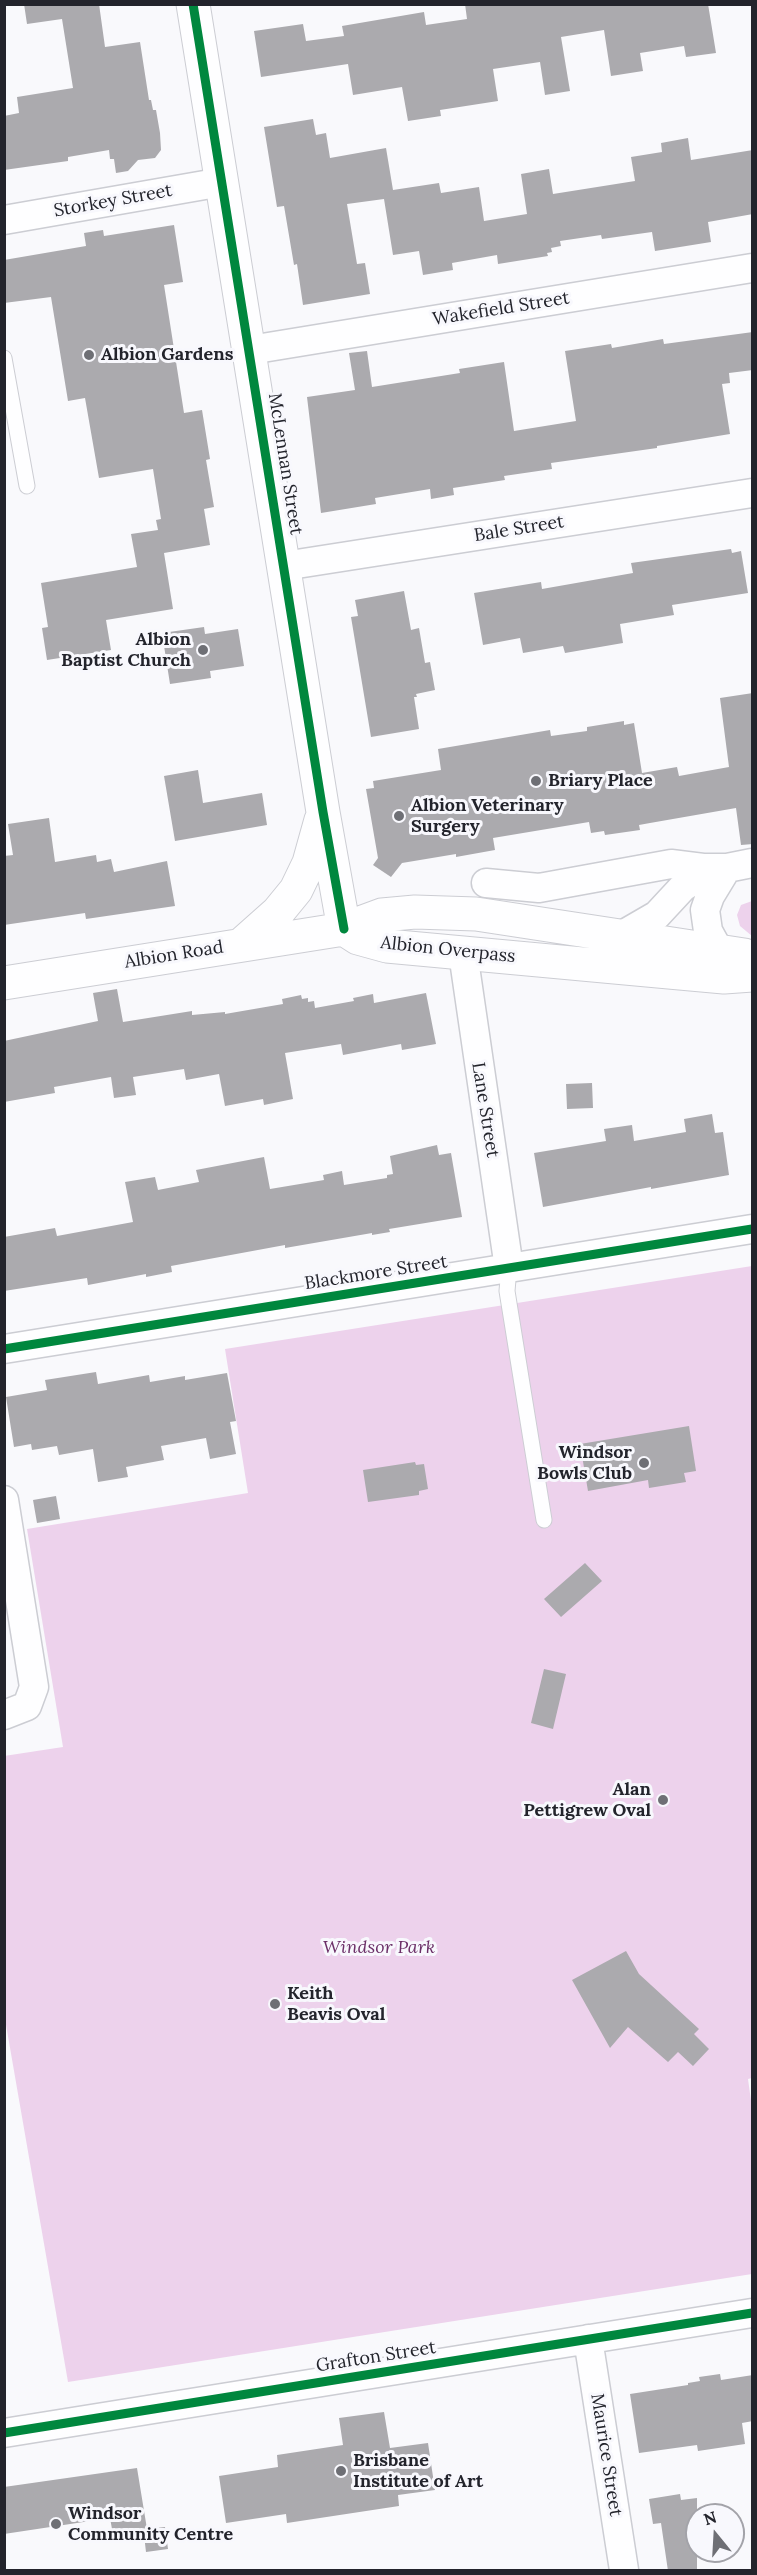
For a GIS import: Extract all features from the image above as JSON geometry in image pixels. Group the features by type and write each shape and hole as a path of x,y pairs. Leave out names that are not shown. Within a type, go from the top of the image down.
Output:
{"main road":[{"name":"McLennan Street","path":"193,4 323,812 344,929"},
{"path":"242,944 278,912 296,890 313,850 323,812"},
{"name":"Albion Overpass","path":"344,929 382,915 436,912 476,914 753,958"},
{"name":"Albion Overpass","path":"344,929 358,938 387,946 680,973 753,975"},
{"name":"Albion Road","path":"4,983 344,929"}],"street":[{"name":"Storkey Street","path":"4,220 222,182"},
{"name":"Wakefield Street","path":"250,350 753,268"},
{"name":"Bale Street","path":"285,566 753,493"},
{"path":"486,883 539,888 671,864 704,868 740,865"},
{"path":"620,937 657,915 688,884 704,875 740,865"},
{"path":"719,951 708,931 705,910 710,896 740,865"},
{"name":"Lane Street","path":"463,953 509,1268"},
{"name":"Blackmore Street","path":"4,1349 753,1229"},
{"path":"4,1500 34,1687 16,1710"},
{"name":"Grafton Street","path":"4,2433 753,2313"},
{"name":"Maurice Street","path":"588,2339 624,2571"}],"lane":[{"path":"4,358 27,486"},
{"path":"509,1268 507,1291 544,1520"}],"green space":[{"path":"752,901 752,936 740,926 737,915 741,905"},
{"name":"Windsor Park","path":"752,1266 752,2078 748,2079 752,2108 752,2274 68,2382 5,2019 4,1756 63,1747 27,1529 248,1493 225,1349"}],"building":[{"path":"24,4 99,4 105,47 140,42 149,100 151,100 153,110 156,110 160,133 161,150 155,158 138,160 128,171 116,173 114,159 110,159 109,150 68,157 68,161 4,170 4,116 19,113 17,97 73,88 62,19 27,24"},
{"path":"465,4 708,4 716,53 686,57 684,46 640,53 643,71 611,76 604,30 561,37 570,91 545,95 540,62 493,69 498,101 440,110 441,116 408,121 402,87 353,95 348,64 261,77 254,31 303,24 306,41 344,36 342,26 424,12 426,25 467,19"},
{"path":"313,119 316,135 326,133 330,158 386,148 393,190 439,183 441,193 479,187 484,221 527,214 521,174 549,169 553,194 635,181 631,157 662,152 661,143 688,138 691,160 753,150 753,214 708,222 711,242 655,251 652,232 602,239 601,235 560,241 561,246 551,248 552,252 547,253 548,256 498,264 497,255 452,263 453,270 423,275 419,251 393,255 384,199 347,204 357,264 365,263 370,294 303,305 297,264 294,265 284,206 277,207 264,127"},
{"path":"174,225 183,282 164,285 184,413 202,410 210,459 206,460 214,507 204,509 210,545 164,553 173,609 106,620 111,650 47,660 42,628 48,627 41,583 137,567 131,534 158,530 156,520 161,519 153,469 99,478 85,398 68,401 51,297 4,303 4,260 86,246 84,233 103,230 104,236"},
{"path":"753,332 753,370 729,373 730,383 722,384 730,434 657,446 657,448 551,463 552,469 504,476 505,480 453,488 454,495 431,499 430,489 375,498 376,504 321,513 307,397 355,390 349,353 367,351 372,387 460,373 459,369 504,362 514,431 576,421 565,351 611,344 612,348 663,339 664,344"},
{"path":"731,549 732,553 741,551 748,593 672,605 674,615 620,624 623,643 565,653 563,646 523,653 520,638 483,645 474,593 541,582 542,589 633,573 631,563"},
{"path":"404,591 411,630 419,628 425,663 430,662 435,690 416,694 417,697 414,697 419,729 371,737 351,617 358,616 355,600"},
{"name":"Albion Baptist Church","path":"204,627 205,634 238,629 244,666 210,671 211,678 170,684 162,633"},
{"path":"753,693 753,844 741,845 736,808 639,825 640,830 605,835 604,831 591,833 589,822 493,838 495,850 402,863 391,877 373,865 378,858 366,789 374,788 373,781 441,770 438,749 550,730 551,736 587,731 587,727 624,721 624,725 634,723 642,773 677,767 679,776 729,767 720,698"},
{"path":"198,770 203,803 262,793 267,825 175,841 164,776"},
{"path":"49,818 55,862 96,855 97,862 111,859 114,872 167,861 175,906 86,919 85,913 4,925 4,856 13,855 8,824"},
{"path":"117,989 123,1022 192,1011 192,1015 225,1012 225,1014 283,1004 282,999 301,995 302,999 308,998 308,1002 314,1001 315,1008 354,1001 353,998 373,994 374,1003 426,993 436,1044 402,1050 401,1044 343,1055 341,1044 285,1053 293,1099 264,1105 263,1099 225,1106 219,1074 186,1080 184,1069 133,1077 136,1095 114,1098 111,1077 54,1087 55,1093 4,1102 4,1041 98,1021 93,993"},
{"path":"592,1083 593,1108 567,1109 566,1084"},
{"path":"712,1114 715,1133 723,1132 729,1175 543,1207 534,1153 606,1141 604,1129 632,1125 634,1141 686,1132 684,1119"},
{"path":"437,1145 439,1155 451,1153 462,1217 389,1229 390,1232 285,1248 285,1245 171,1266 172,1272 146,1277 146,1274 88,1285 87,1278 4,1291 4,1237 55,1228 57,1236 133,1222 125,1182 155,1177 158,1190 199,1182 196,1170 264,1157 270,1189 324,1180 323,1175 342,1171 344,1185 387,1178 387,1175 393,1174 390,1156"},
{"path":"96,1372 98,1384 149,1375 150,1382 185,1376 185,1380 227,1373 236,1421 230,1422 236,1454 210,1459 206,1438 161,1446 164,1460 126,1467 128,1477 98,1482 93,1449 59,1455 57,1446 32,1450 31,1444 14,1447 6,1397 47,1390 45,1380"},
{"name":"Windsor Bowls Club","path":"689,1426 696,1471 684,1473 686,1482 649,1488 648,1480 588,1491 580,1444"},
{"path":"415,1462 416,1465 424,1464 428,1489 419,1491 419,1495 368,1502 363,1470"},
{"path":"56,1496 60,1519 37,1523 33,1500"},
{"path":"585,1563 602,1581 561,1617 544,1599"},
{"path":"544,1669 566,1674 553,1729 531,1723"},
{"path":"626,1951 639,1974 699,2029 694,2034 709,2049 693,2066 678,2052 668,2062 628,2027 610,2048 572,1980"},
{"path":"720,2374 721,2380 753,2375 753,2421 742,2423 745,2444 698,2451 697,2445 639,2453 630,2394 688,2385 688,2383 700,2381 699,2377"},
{"name":"Brisbane Institute of Art","path":"384,2412 390,2448 428,2443 435,2490 398,2495 399,2506 287,2523 286,2514 226,2523 219,2476 278,2467 277,2455 343,2445 339,2418"},
{"path":"137,2468 147,2529 165,2527 168,2549 146,2552 144,2535 114,2540 110,2518 4,2534 4,2487"},
{"path":"680,2494 681,2500 697,2498 697,2503 685,2503 685,2563 697,2563 697,2571 668,2571 661,2523 653,2524 649,2499"}],"cycle path":[{"path":"193,4 323,812 344,929"},
{"path":"4,1349 752,1229"},
{"path":"4,2433 752,2313"}],"place":[{"name":"Albion Gardens","path":"89,355"},
{"name":"Albion Baptist Church","path":"203,650"},
{"name":"Briary Place","path":"536,781"},
{"name":"Albion Veterinary Surgery","path":"399,816"},
{"name":"Windsor Bowls Club","path":"644,1463"},
{"name":"Alan Pettigrew Oval","path":"663,1800"},
{"name":"Keith Beavis Oval","path":"275,2004"},
{"name":"Brisbane Institute of Art","path":"341,2471"},
{"name":"Windsor Community Centre","path":"56,2524"}]}
